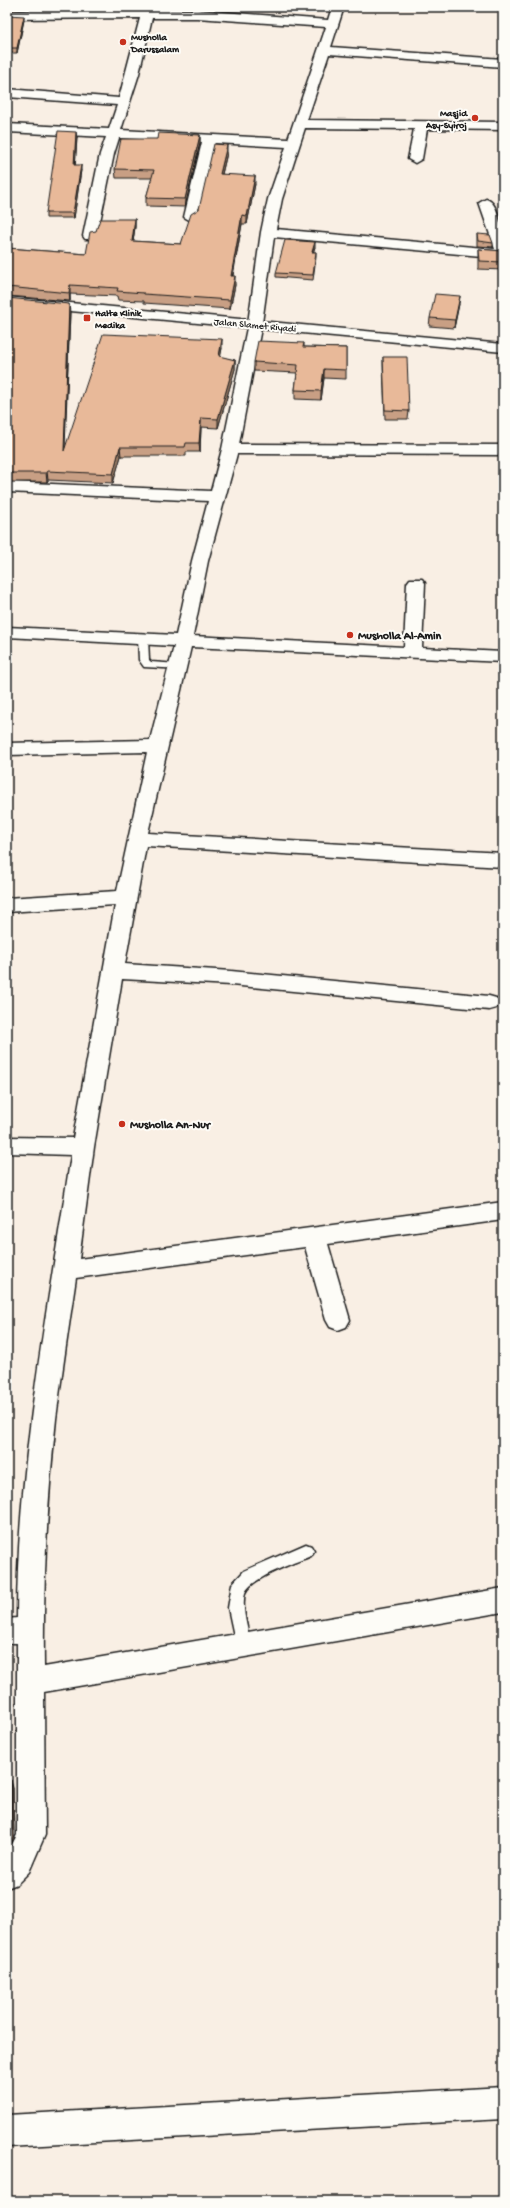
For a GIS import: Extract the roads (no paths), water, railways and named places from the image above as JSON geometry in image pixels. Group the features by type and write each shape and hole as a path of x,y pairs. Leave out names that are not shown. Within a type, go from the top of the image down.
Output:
{"street":[{"path":"7,1874 15,1868 25,1852 31,1836 30,1682 18,1631 35,1509 43,1426 83,1147 126,896 148,787 160,746 200,561 230,449 255,323 268,232 275,199 292,143 334,24 338,7"},
{"path":"7,15 117,10 334,24"},
{"path":"90,236 107,154 124,102 147,13"},
{"path":"325,50 503,63"},
{"path":"7,94 124,102"},
{"path":"299,124 503,126"},
{"path":"415,159 421,125"},
{"path":"7,128 292,143"},
{"path":"191,217 209,139"},
{"path":"486,203 503,251"},
{"path":"268,232 503,254"},
{"name":"Jalan Slamet Riyadi","path":"7,300 503,348"},
{"path":"230,449 503,450"},
{"path":"7,487 217,496"},
{"path":"413,652 416,583"},
{"path":"7,632 503,657"},
{"path":"7,749 160,746"},
{"path":"138,839 503,860"},
{"path":"7,905 126,896"},
{"path":"113,971 231,978 489,1003"},
{"path":"7,1145 83,1147"},
{"path":"65,1270 503,1211"},
{"path":"314,1236 338,1320"},
{"path":"30,1682 503,1600"},
{"path":"7,2131 503,2103"}],"lane":[{"path":"143,638 144,660 148,665 178,667"},
{"path":"243,1645 236,1608 238,1589 250,1576 306,1551"}],"place":[{"name":"Musholla Darussalam","path":"123,42"},
{"name":"Masjid Asy-Syiroj","path":"475,118"},
{"name":"Halte Klinik Medika","path":"87,318"},
{"name":"Musholla Al-Amin","path":"350,635"},
{"name":"Musholla An-Nur","path":"122,1124"}]}
